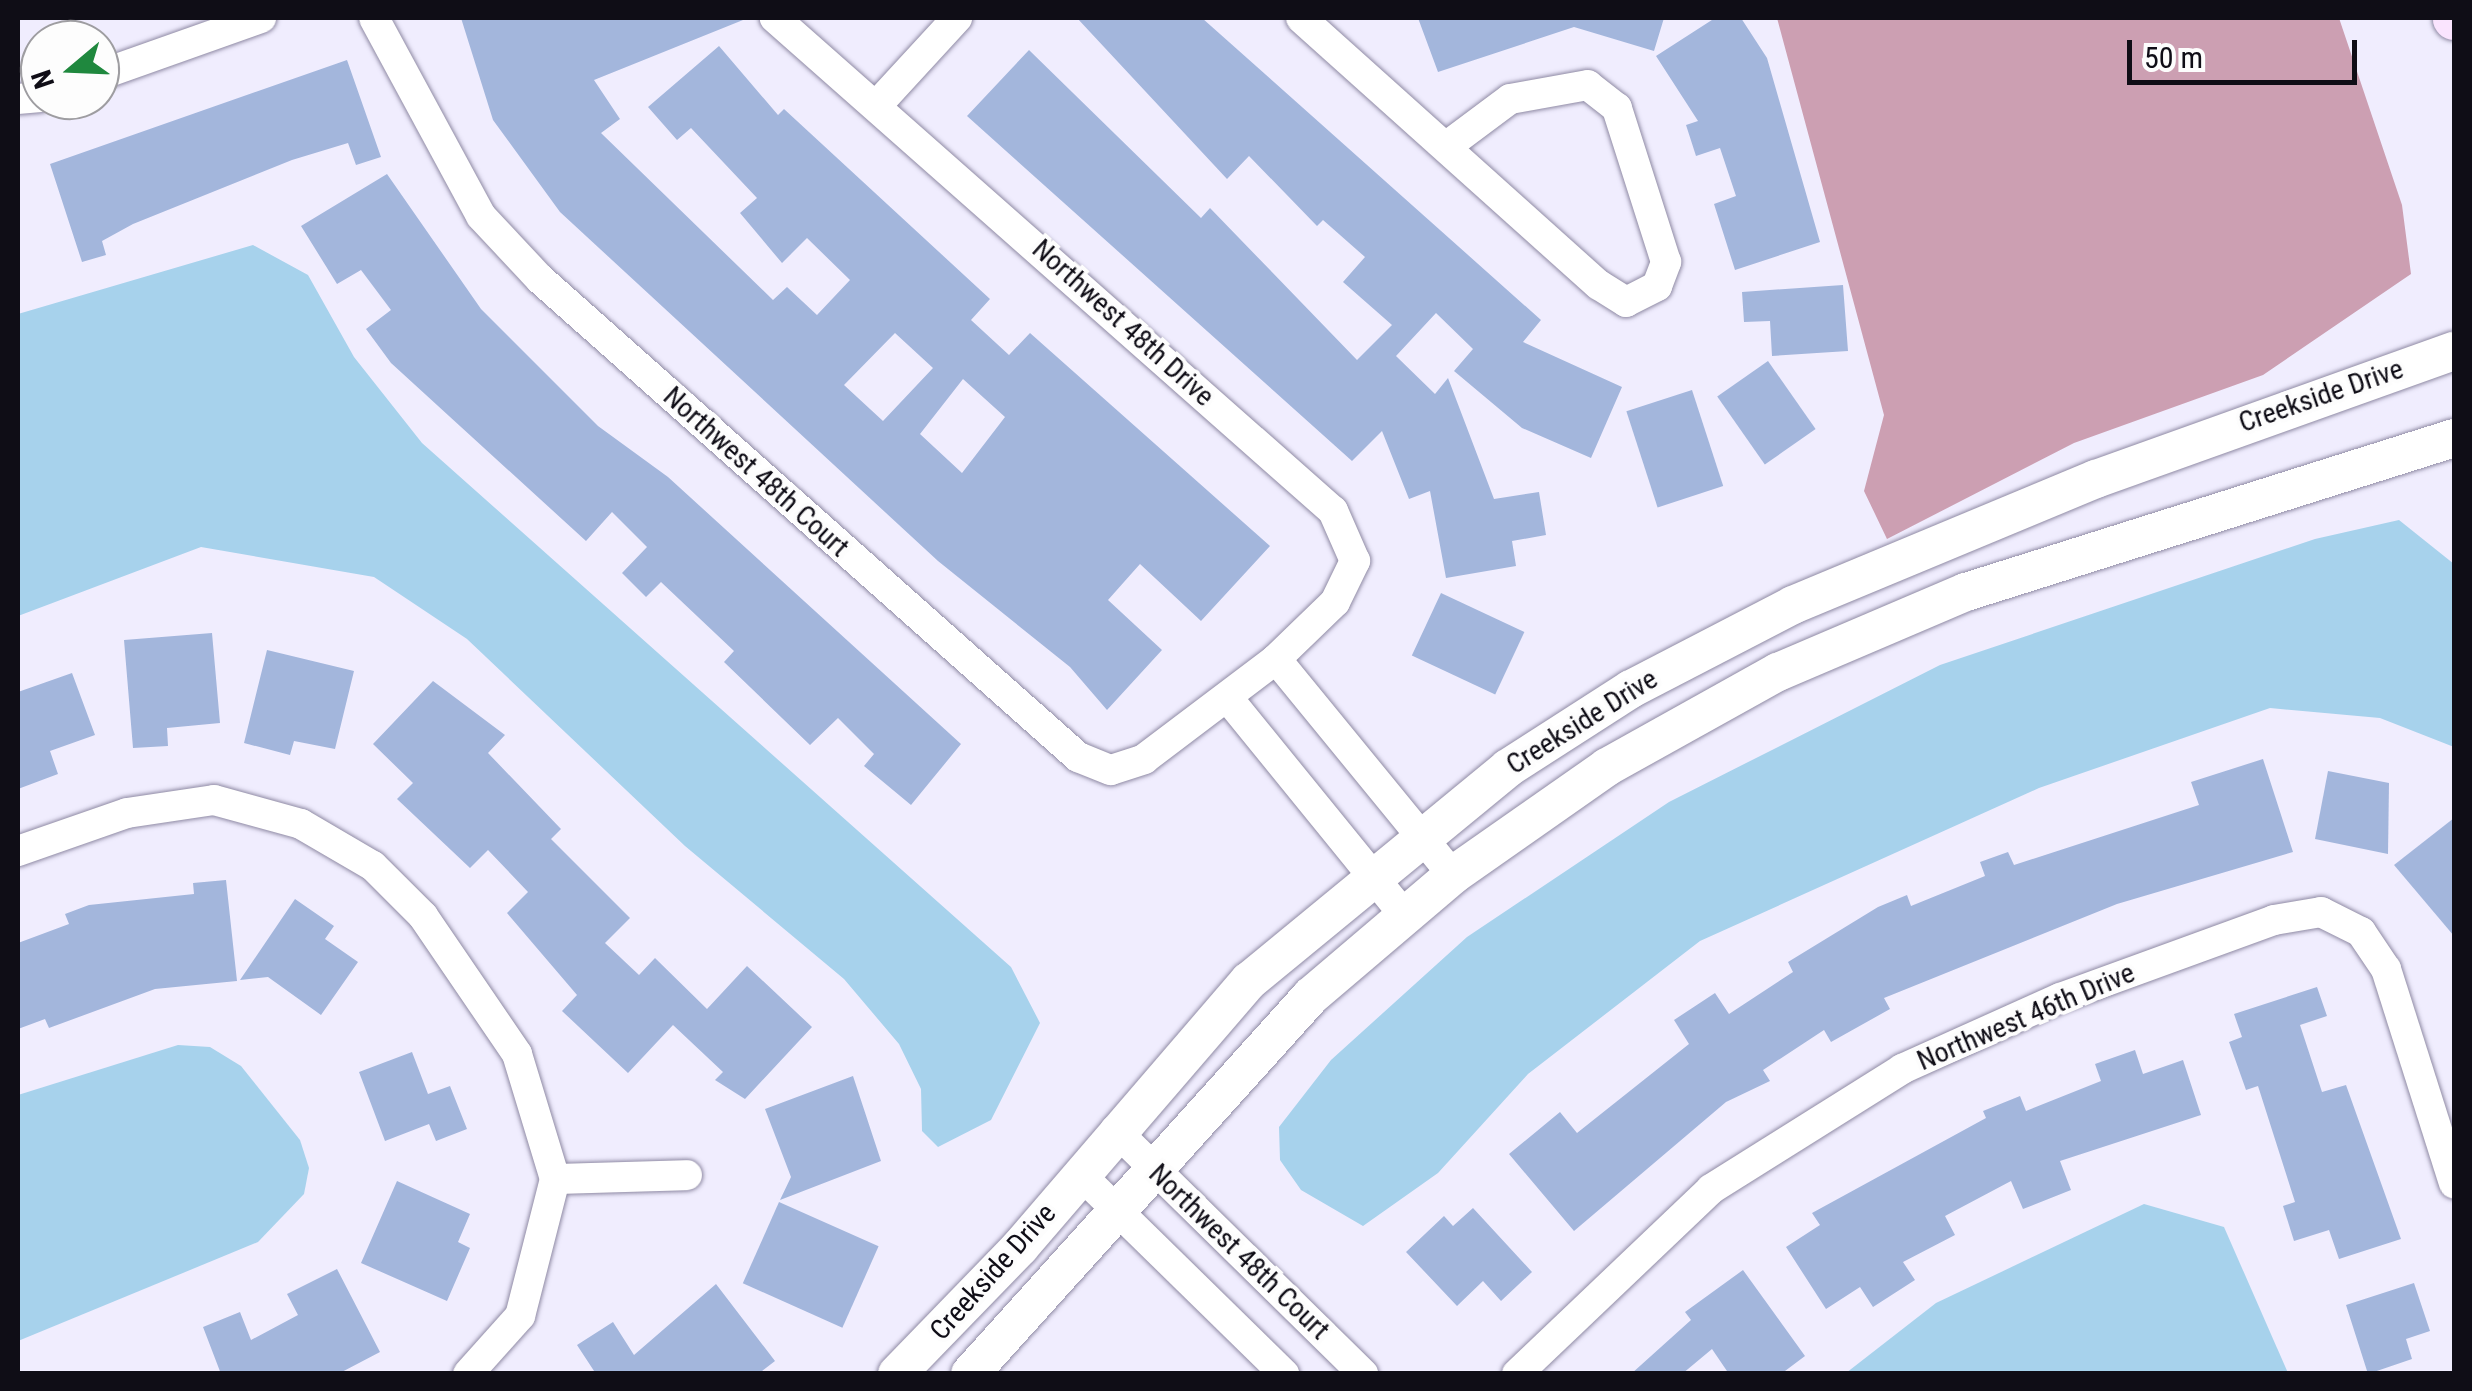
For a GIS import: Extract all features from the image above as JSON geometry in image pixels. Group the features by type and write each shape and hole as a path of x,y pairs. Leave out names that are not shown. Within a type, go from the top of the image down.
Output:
{"street":[{"path":"120,69 261,18"},
{"name":"Northwest 48th Court","path":"374,18 481,216 540,279 1078,757 1111,770 1144,758 1226,697"},
{"name":"Northwest 48th Drive","path":"775,18 878,104 1333,511 1354,562 1335,602 1276,659 1226,697"},
{"path":"878,104 958,18"},
{"path":"1300,18 1600,285 1626,302 1658,286 1666,262 1617,108 1588,85 1510,100 1448,146"},
{"name":"Creekside Drive","path":"896,1374 1080,1174 1249,981 1420,833 1631,689 1792,605 2096,479 2454,351"},
{"name":"Creekside Drive","path":"970,1374 1117,1214 1259,1048 1404,915 1454,875 1688,717 1870,630 2092,550 2454,438"},
{"path":"1276,659 1454,875"},
{"path":"1226,697 1404,915"},
{"path":"18,851 127,813 214,800 301,824 373,866 423,916 517,1054 555,1178 520,1316 468,1374"},
{"name":"Northwest 46th Drive","path":"1517,1374 1711,1189 1902,1069 2060,998 2274,920 2321,912 2361,932 2386,969 2454,1182"},
{"name":"Northwest 48th Court","path":"1115,1130 1364,1374"},
{"name":"Northwest 48th Court","path":"1080,1174 1284,1374"},
{"path":"555,1178 686,1175"}],"shaded area":[{"path":"1777,18 2339,18 2402,205 2411,274 2263,375 2074,443 1887,539 1864,491 1884,415"}],"water":[{"path":"253,245 308,275 354,357 422,443 1011,967 1040,1023 991,1120 938,1147 922,1131 921,1089 899,1044 844,979 685,846 467,639 374,577 201,547 18,616 18,314"},
{"path":"2399,520 2454,564 2454,747 2380,718 2270,708 2039,788 1700,941 1528,1074 1438,1173 1363,1226 1301,1190 1280,1160 1279,1127 1331,1060 1467,937 1669,802 1940,665 2315,539"},
{"path":"178,1045 210,1047 241,1066 300,1140 309,1168 304,1194 258,1242 18,1341 18,1095"},
{"path":"2144,1204 2224,1227 2288,1373 1846,1373 1936,1303"}],"building":[{"path":"461,18 748,18 594,80 620,119 601,133 773,300 787,287 817,315 850,280 807,238 782,263 740,213 757,198 691,128 677,140 648,107 719,46 778,115 784,109 990,299 971,320 1009,355 1030,333 1270,546 1201,621 1140,564 1108,600 1162,650 1107,710 1070,667 938,561 560,212 493,120","holes":["895,333 933,368 883,421 844,385","963,379 1005,417 962,473 920,434"]},
{"path":"1077,18 1202,18 1541,320 1523,342 1622,387 1591,458 1522,428 1454,371 1473,349 1436,313 1396,356 1435,394 1448,378 1494,499 1539,492 1546,535 1512,541 1516,566 1446,578 1430,491 1409,499 1382,431 1352,461 967,116 1029,50 1201,218 1210,208 1357,360 1392,325 1343,282 1365,257 1323,220 1317,226 1249,156 1227,179"},
{"path":"1418,18 1664,18 1654,51 1574,27 1438,72"},
{"path":"1715,18 1741,18 1767,58 1820,242 1735,270 1714,204 1736,196 1720,148 1696,156 1686,125 1698,121 1656,56"},
{"path":"347,60 381,157 356,165 348,143 292,160 133,224 102,241 106,255 82,262 50,164"},
{"path":"387,174 481,309 598,426 668,477 961,744 911,805 864,766 874,754 838,718 810,745 724,662 734,651 661,582 646,597 622,573 647,547 612,512 586,541 391,363 366,329 391,310 361,270 337,284 301,226"},
{"path":"1843,285 1848,351 1772,356 1770,321 1744,322 1742,292"},
{"path":"1768,361 1816,429 1765,465 1717,397"},
{"path":"1692,390 1723,486 1658,507 1626,411"},
{"path":"1441,593 1524,632 1495,694 1412,656"},
{"path":"212,633 220,723 167,728 168,746 133,748 124,640"},
{"path":"267,650 354,671 335,749 294,741 290,755 244,743"},
{"path":"72,673 95,735 50,751 58,774 18,789 18,692"},
{"path":"433,681 505,735 488,753 561,829 551,839 630,918 605,943 639,975 655,958 707,1009 747,966 812,1027 745,1099 715,1080 723,1072 673,1025 628,1073 562,1011 577,995 507,913 528,892 488,850 470,868 397,799 413,783 373,744"},
{"path":"2263,759 2293,852 2117,904 1884,998 1890,1009 1831,1042 1824,1030 1763,1070 1770,1081 1726,1102 1574,1231 1509,1154 1560,1112 1577,1133 1689,1044 1674,1020 1715,993 1729,1014 1793,972 1788,962 1878,907 1907,895 1911,906 1985,876 1980,862 2008,852 2014,865 2199,805 2191,782"},
{"path":"2328,771 2389,783 2388,854 2315,839"},
{"path":"2454,818 2454,936 2394,865"},
{"path":"226,880 237,981 155,989 49,1028 45,1019 18,1029 18,943 69,924 65,914 89,905 194,894 193,883"},
{"path":"295,899 334,926 325,939 358,962 321,1015 268,977 240,980"},
{"path":"2317,987 2327,1016 2300,1025 2322,1092 2346,1085 2401,1239 2339,1259 2329,1230 2294,1241 2283,1206 2295,1202 2258,1086 2246,1090 2229,1042 2242,1037 2234,1014"},
{"path":"2135,1050 2143,1074 2183,1060 2201,1115 2060,1161 2071,1190 2023,1209 2011,1181 1945,1216 1955,1235 1903,1262 1915,1280 1873,1307 1860,1287 1826,1309 1786,1247 1820,1225 1812,1213 1986,1118 1983,1111 2020,1096 2026,1111 2101,1081 2095,1064"},
{"path":"412,1052 428,1094 450,1086 467,1129 436,1141 429,1124 385,1141 359,1072"},
{"path":"853,1076 881,1161 780,1200 791,1177 765,1109"},
{"path":"397,1181 470,1214 458,1242 470,1248 447,1301 361,1263"},
{"path":"779,1202 879,1246 842,1328 743,1283"},
{"path":"1473,1208 1532,1272 1501,1301 1483,1281 1457,1306 1406,1252 1444,1216 1453,1226"},
{"path":"337,1269 380,1352 338,1374 221,1374 203,1327 240,1312 251,1340 298,1315 287,1294"},
{"path":"1743,1270 1805,1356 1781,1374 1729,1374 1712,1349 1682,1374 1631,1374 1691,1320 1685,1312"},
{"path":"2414,1283 2430,1331 2406,1339 2412,1359 2368,1374 2346,1305"},
{"path":"716,1284 775,1361 758,1374 596,1374 577,1345 613,1322 634,1355"}]}
